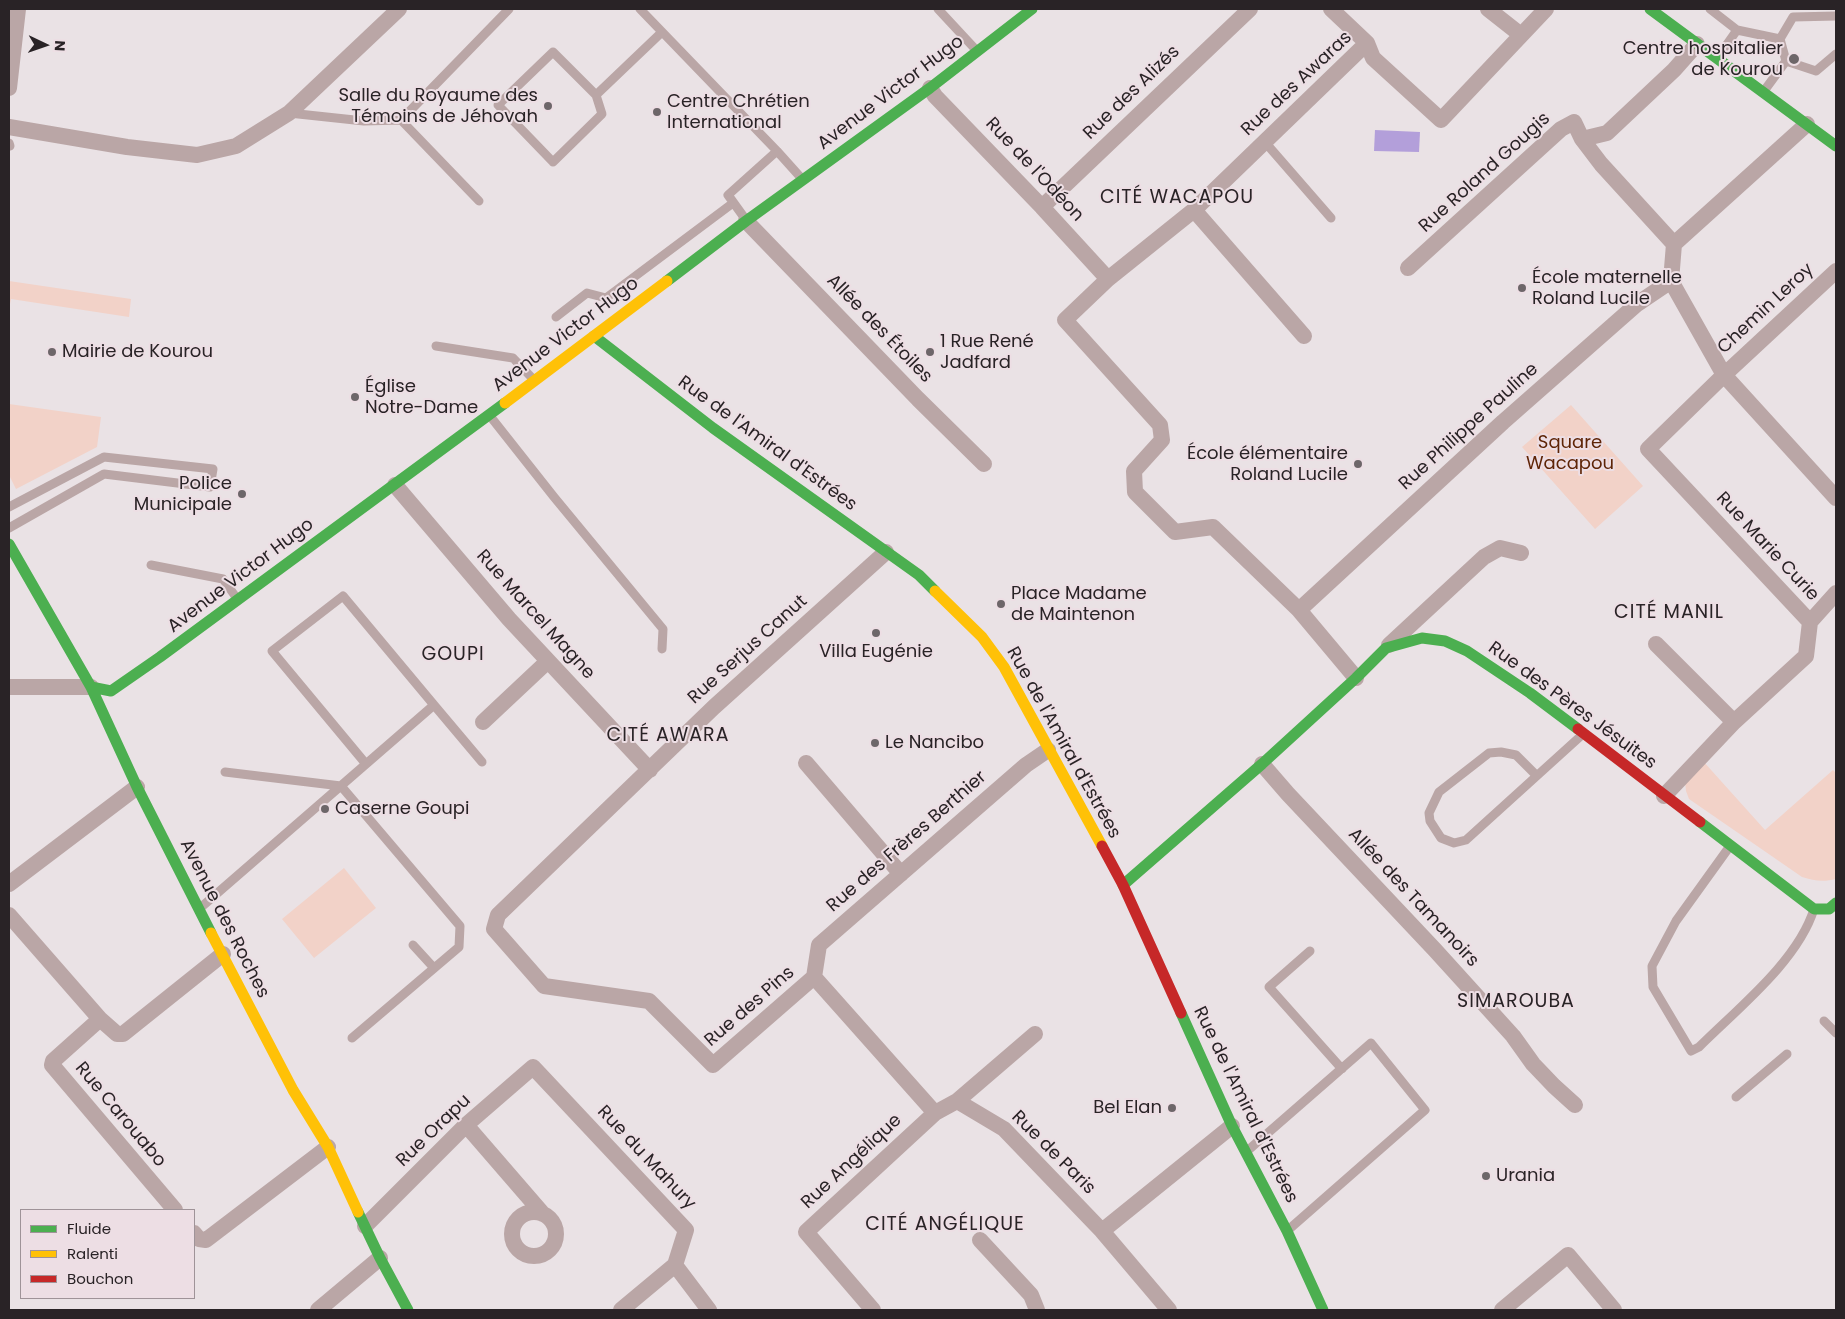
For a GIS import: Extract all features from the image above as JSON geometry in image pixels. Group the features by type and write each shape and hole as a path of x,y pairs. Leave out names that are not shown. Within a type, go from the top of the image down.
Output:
{"street":[{"path":"9,88 18,9"},
{"path":"9,127 127,147 197,155 236,146 288,113 399,9"},
{"name":"Avenue Victor Hugo","path":"91,687 111,691 160,658 489,416 594,336 640,286 693,248 746,221 930,88 1032,9"},
{"name":"Rue des Alizés","path":"1042,207 1250,9"},
{"path":"1330,9 1367,43"},
{"path":"1488,9 1521,35 1546,9"},
{"path":"1650,9 1836,146"},
{"name":"Rue des Awaras","path":"1299,610 1213,528 1175,532 1134,492 1134,471 1162,440 1160,425 1065,320 1108,279 1194,210 1367,43 1373,58 1441,120 1521,35"},
{"path":"1674,244 1601,164 1582,139 1607,133 1674,70 1697,44"},
{"name":"Rue de l'Odéon","path":"930,88 935,96 1042,207 1108,279"},
{"name":"Rue Roland Gougis","path":"1408,268 1561,130 1574,122 1582,139"},
{"path":"1807,124 1674,244 1671,281 1724,375 1836,498"},
{"path":"1194,210 1304,336"},
{"name":"Allée des Étoiles","path":"746,221 912,393 984,464"},
{"name":"Chemin Leroy","path":"1724,375 1836,273"},
{"name":"Rue Philippe Pauline","path":"1299,610 1503,422 1637,304 1671,281"},
{"name":"Rue de l'Amiral d'Estrées","path":"594,336 713,428 919,575 982,637 1004,667 1123,885 1232,1126 1287,1231 1323,1310"},
{"name":"Rue Marie Curie","path":"1664,796 1734,722 1806,656 1810,622 1648,449 1724,375"},
{"name":"Rue Marcel Magne","path":"395,485 509,619 650,770"},
{"name":"Avenue des Roches","path":"9,544 91,687 137,788 198,909 293,1090 328,1147 380,1258 408,1310"},
{"path":"1386,648 1484,558 1500,548 1521,552"},
{"name":"Rue Serjus Canut","path":"494,929 498,915 714,707 886,552"},
{"path":"1810,622 1836,593"},
{"path":"1299,610 1356,678"},
{"name":"Rue des Pères Jésuites","path":"1123,885 1262,764 1386,648 1422,638 1446,641 1467,651 1530,693 1814,909"},
{"path":"1656,644 1734,722"},
{"path":"483,722 548,661"},
{"path":"9,687 91,687"},
{"name":"Rue des Frères Berthier","path":"814,977 819,945 1026,765 1048,750"},
{"path":"806,762 901,874"},
{"name":"Allée des Tamanoirs","path":"1262,764 1513,1036 1533,1064 1575,1104"},
{"path":"9,884 137,788"},
{"path":"1814,909 1829,909 1836,903"},
{"path":"9,916 100,1019 116,1034 123,1034 223,954"},
{"name":"Rue des Pins","path":"494,929 544,986 649,1001 713,1065 814,977"},
{"path":"814,977 935,1114 957,1101 1035,1034"},
{"name":"Rue Carouabo","path":"100,1019 53,1061 52,1065 174,1209"},
{"name":"Rue Orapu","path":"365,1226 466,1125 533,1067"},
{"name":"Rue du Mahury","path":"533,1067 686,1230 675,1265"},
{"name":"Rue de Paris","path":"957,1101 1004,1129 1102,1231 1169,1310"},
{"name":"Rue Angélique","path":"873,1310 806,1232 935,1114"},
{"path":"466,1125 543,1214"},
{"path":"1102,1231 1232,1126"},
{"path":"195,1233 199,1239 206,1240 328,1147"},
{"path":"980,1240 1031,1295 1037,1310"},
{"path":"1502,1310 1568,1255 1614,1310"},
{"path":"318,1310 380,1258"},
{"path":"621,1310 675,1265 709,1310"}],"lane":[{"path":"288,113 364,121 401,120 510,9"},
{"path":"640,9 803,180"},
{"path":"938,9 978,51"},
{"path":"1710,9 1737,30 1780,39"},
{"path":"1786,61 1780,39 1793,17 1836,16"},
{"path":"1717,58 1737,30"},
{"path":"596,95 662,32"},
{"path":"552,52 596,95 602,114 553,162 498,105 552,52"},
{"path":"1786,61 1816,71 1836,54"},
{"path":"1763,92 1786,61"},
{"path":"401,120 480,201"},
{"path":"1264,142 1331,218"},
{"path":"746,221 728,195 777,151"},
{"path":"556,317 588,293 606,298 640,286 693,248 733,203"},
{"path":"436,346 513,358 534,380"},
{"path":"489,416 663,629 662,649"},
{"path":"9,507 104,457 213,469 210,487 104,474 9,528"},
{"path":"150,565 222,579 238,600"},
{"path":"366,764 272,651 343,596 482,762"},
{"path":"198,909 342,786 434,704"},
{"path":"1536,775 1516,756 1501,752 1489,753 1439,792 1429,813 1430,821 1441,838 1454,843 1466,840 1536,775 1584,734"},
{"path":"225,772 342,786 460,926 459,947 352,1038"},
{"path":"1731,846 1676,921 1652,966 1653,988 1691,1051 1699,1047 1763,984 1793,951 1814,909"},
{"path":"413,946 434,968"},
{"path":"1310,951 1269,988 1342,1069"},
{"path":"1824,1021 1836,1033"},
{"path":"1245,1153 1370,1043 1425,1110 1287,1231"},
{"path":"1736,1097 1787,1054"}],"green space":[{"path":"9,281 131,299 129,317 11,299 9,309"},
{"path":"9,404 101,417 97,447 16,489 9,475"},
{"name":"Square Wacapou","path":"1571,405 1643,486 1595,529 1522,447"},
{"path":"1703,761 1765,830 1833,770 1836,773 1836,879 1819,881 1802,877 1689,799 1685,782"},
{"path":"344,868 376,908 314,958 282,919"}],"shaded area":[{"path":"1375,130 1420,132 1419,152 1374,151"}],"traffic: fast":[{"path":"667,281 746,221 930,88 1032,9"},
{"path":"1650,9 1836,146"},
{"path":"594,336 713,428 919,575 935,591"},
{"path":"91,687 111,691 505,403"},
{"path":"9,544 91,687 137,787 211,933"},
{"path":"1123,885 1262,764 1386,648 1422,638 1445,641 1467,651 1530,693 1578,729"},
{"path":"1700,822 1814,909 1829,909 1836,903"},
{"path":"1181,1013 1232,1126 1287,1231 1323,1310"},
{"path":"358,1212 408,1310"}],"traffic: slow":[{"path":"505,403 667,281"},
{"path":"935,591 982,637 1004,667 1102,846"},
{"path":"211,933 293,1090 328,1147 358,1212"}],"traffic: jam":[{"path":"1578,729 1700,822"},
{"path":"1102,846 1123,885 1181,1013"}],"place":[{"name":"Centre hospitalier de Kourou","path":"1794,59"},
{"name":"Salle du Royaume des Témoins de Jéhovah","path":"548,106"},
{"name":"Centre Chrétien International","path":"657,112"},
{"name":"École maternelle Roland Lucile","path":"1522,288"},
{"name":"Mairie de Kourou","path":"52,352"},
{"name":"1 Rue René Jadfard","path":"930,352"},
{"name":"Église Notre-Dame","path":"355,397"},
{"name":"École élémentaire Roland Lucile","path":"1358,464"},
{"name":"Police Municipale","path":"242,494"},
{"name":"Place Madame de Maintenon","path":"1001,604"},
{"name":"Villa Eugénie","path":"876,633"},
{"name":"Le Nancibo","path":"875,743"},
{"name":"Caserne Goupi","path":"325,809"},
{"name":"Bel Elan","path":"1172,1108"},
{"name":"Urania","path":"1486,1176"}],"district":[{"name":"CITÉ WACAPOU","path":"1177,198"},
{"name":"CITÉ MANIL","path":"1669,613"},
{"name":"GOUPI","path":"453,655"},
{"name":"CITÉ AWARA","path":"668,736"},
{"name":"SIMAROUBA","path":"1516,1002"},
{"name":"CITÉ ANGÉLIQUE","path":"945,1225"}]}
